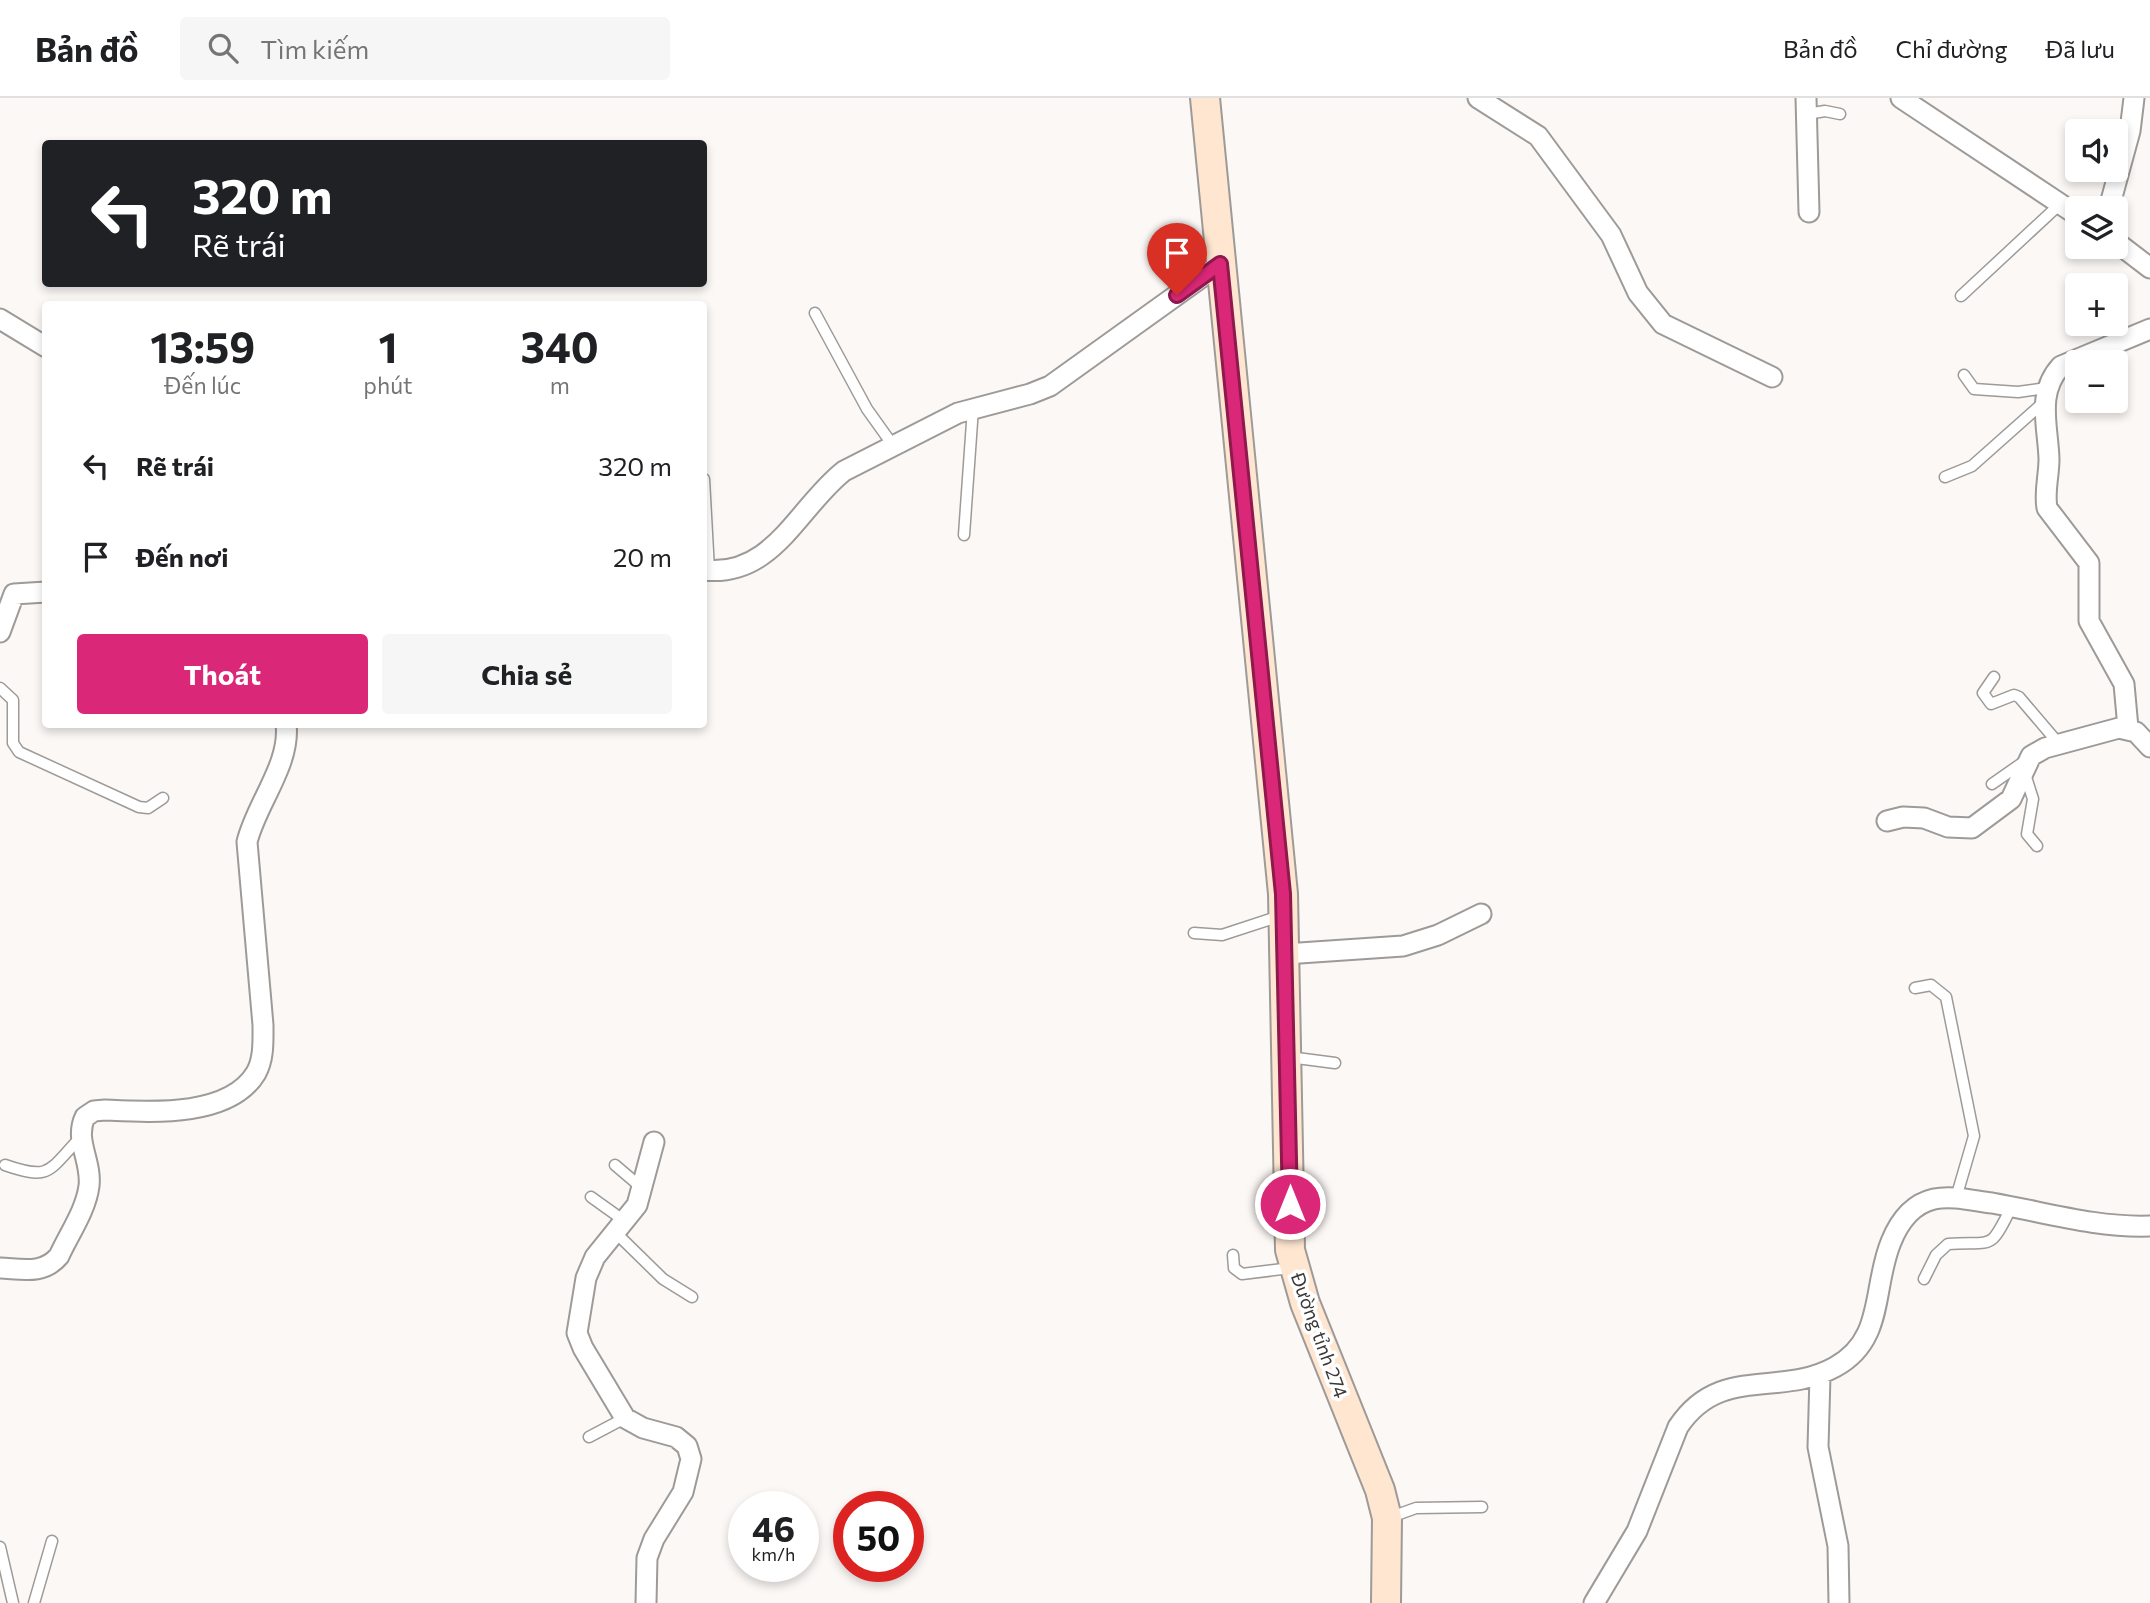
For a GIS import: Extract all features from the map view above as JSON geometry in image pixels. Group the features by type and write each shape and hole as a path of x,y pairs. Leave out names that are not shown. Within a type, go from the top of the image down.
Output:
{"main road":[{"name":"Đường tỉnh 274","path":"1205,98 1284,915 1290,1250 1305,1303 1380,1490 1387,1518 1386,1603"}],"street":[{"path":"1478,98 1538,136 1611,235 1638,293 1663,324 1772,377"},
{"path":"1901,98 2065,207"},
{"path":"2113,196 2120,176 2134,98"},
{"path":"1806,106 1809,212"},
{"path":"2128,251 2150,268"},
{"path":"707,570 734,568 754,562 774,548 830,482 892,444 973,408 1030,394 1050,386 1220,264"},
{"path":"0,319 42,345"},
{"path":"2128,728 2124,684 2089,621 2089,563 2047,508 2049,460 2045,395 2052,375 2072,358 2150,329"},
{"path":"0,632 14,594 42,592"},
{"path":"1887,821 1903,817 1924,818 1948,827 1972,828 2011,799 2027,763 2059,744 2119,727 2128,728 2150,747"},
{"path":"0,1268 41,1269 51,1265 59,1256 89,1187 90,1172 80,1138 85,1117 94,1111 177,1112 230,1096 246,1086 257,1070 263,1048 263,1025 247,842 251,825 284,751 286,728"},
{"path":"1285,954 1403,946 1438,935 1481,914"},
{"path":"646,1603 647,1558 654,1539 683,1492 691,1459 687,1446 676,1437 643,1428 625,1418 583,1348 578,1333 586,1278 595,1257 637,1205 654,1142"},
{"path":"1594,1603 1625,1555 1678,1426 1690,1409 1704,1396 1723,1390 1820,1376 1849,1359 1864,1342 1888,1250 1897,1227 1912,1209 1934,1199 1956,1198 2012,1206 2075,1220 2150,1226"},
{"path":"1820,1376 1818,1447 1839,1546 1839,1603"}],"lane":[{"path":"1806,106 1840,114"},
{"path":"1961,296 2060,204"},
{"path":"815,313 867,409 892,444"},
{"path":"1964,375 1974,389 1986,392 2045,395"},
{"path":"1945,477 1972,466 2045,395"},
{"path":"964,535 973,408"},
{"path":"1994,677 1983,693 1986,700 1991,704 1999,703 2007,697 2019,697 2059,744"},
{"path":"0,688 13,700 13,743 19,752 139,807 148,808 163,798"},
{"path":"1992,784 2027,763 2033,799 2027,834 2037,846"},
{"path":"1194,933 1222,934 1284,915"},
{"path":"1915,988 1931,985 1946,997 1972,1123 1974,1136 1956,1198"},
{"path":"1288,1057 1335,1063"},
{"path":"5,1165 35,1175 43,1173 80,1138"},
{"path":"615,1166 642,1189"},
{"path":"591,1197 663,1279 692,1297"},
{"path":"1924,1279 1936,1255 1948,1244 1984,1245 1995,1240 2012,1206"},
{"path":"1233,1255 1234,1268 1242,1274 1295,1268"},
{"path":"589,1437 625,1418"},
{"path":"1387,1518 1416,1508 1482,1507"},
{"path":"34,1603 52,1541"},
{"path":"0,1547 13,1603"}],"route":[{"path":"1177,295 1220,264 1283,894 1290,1204"}]}
